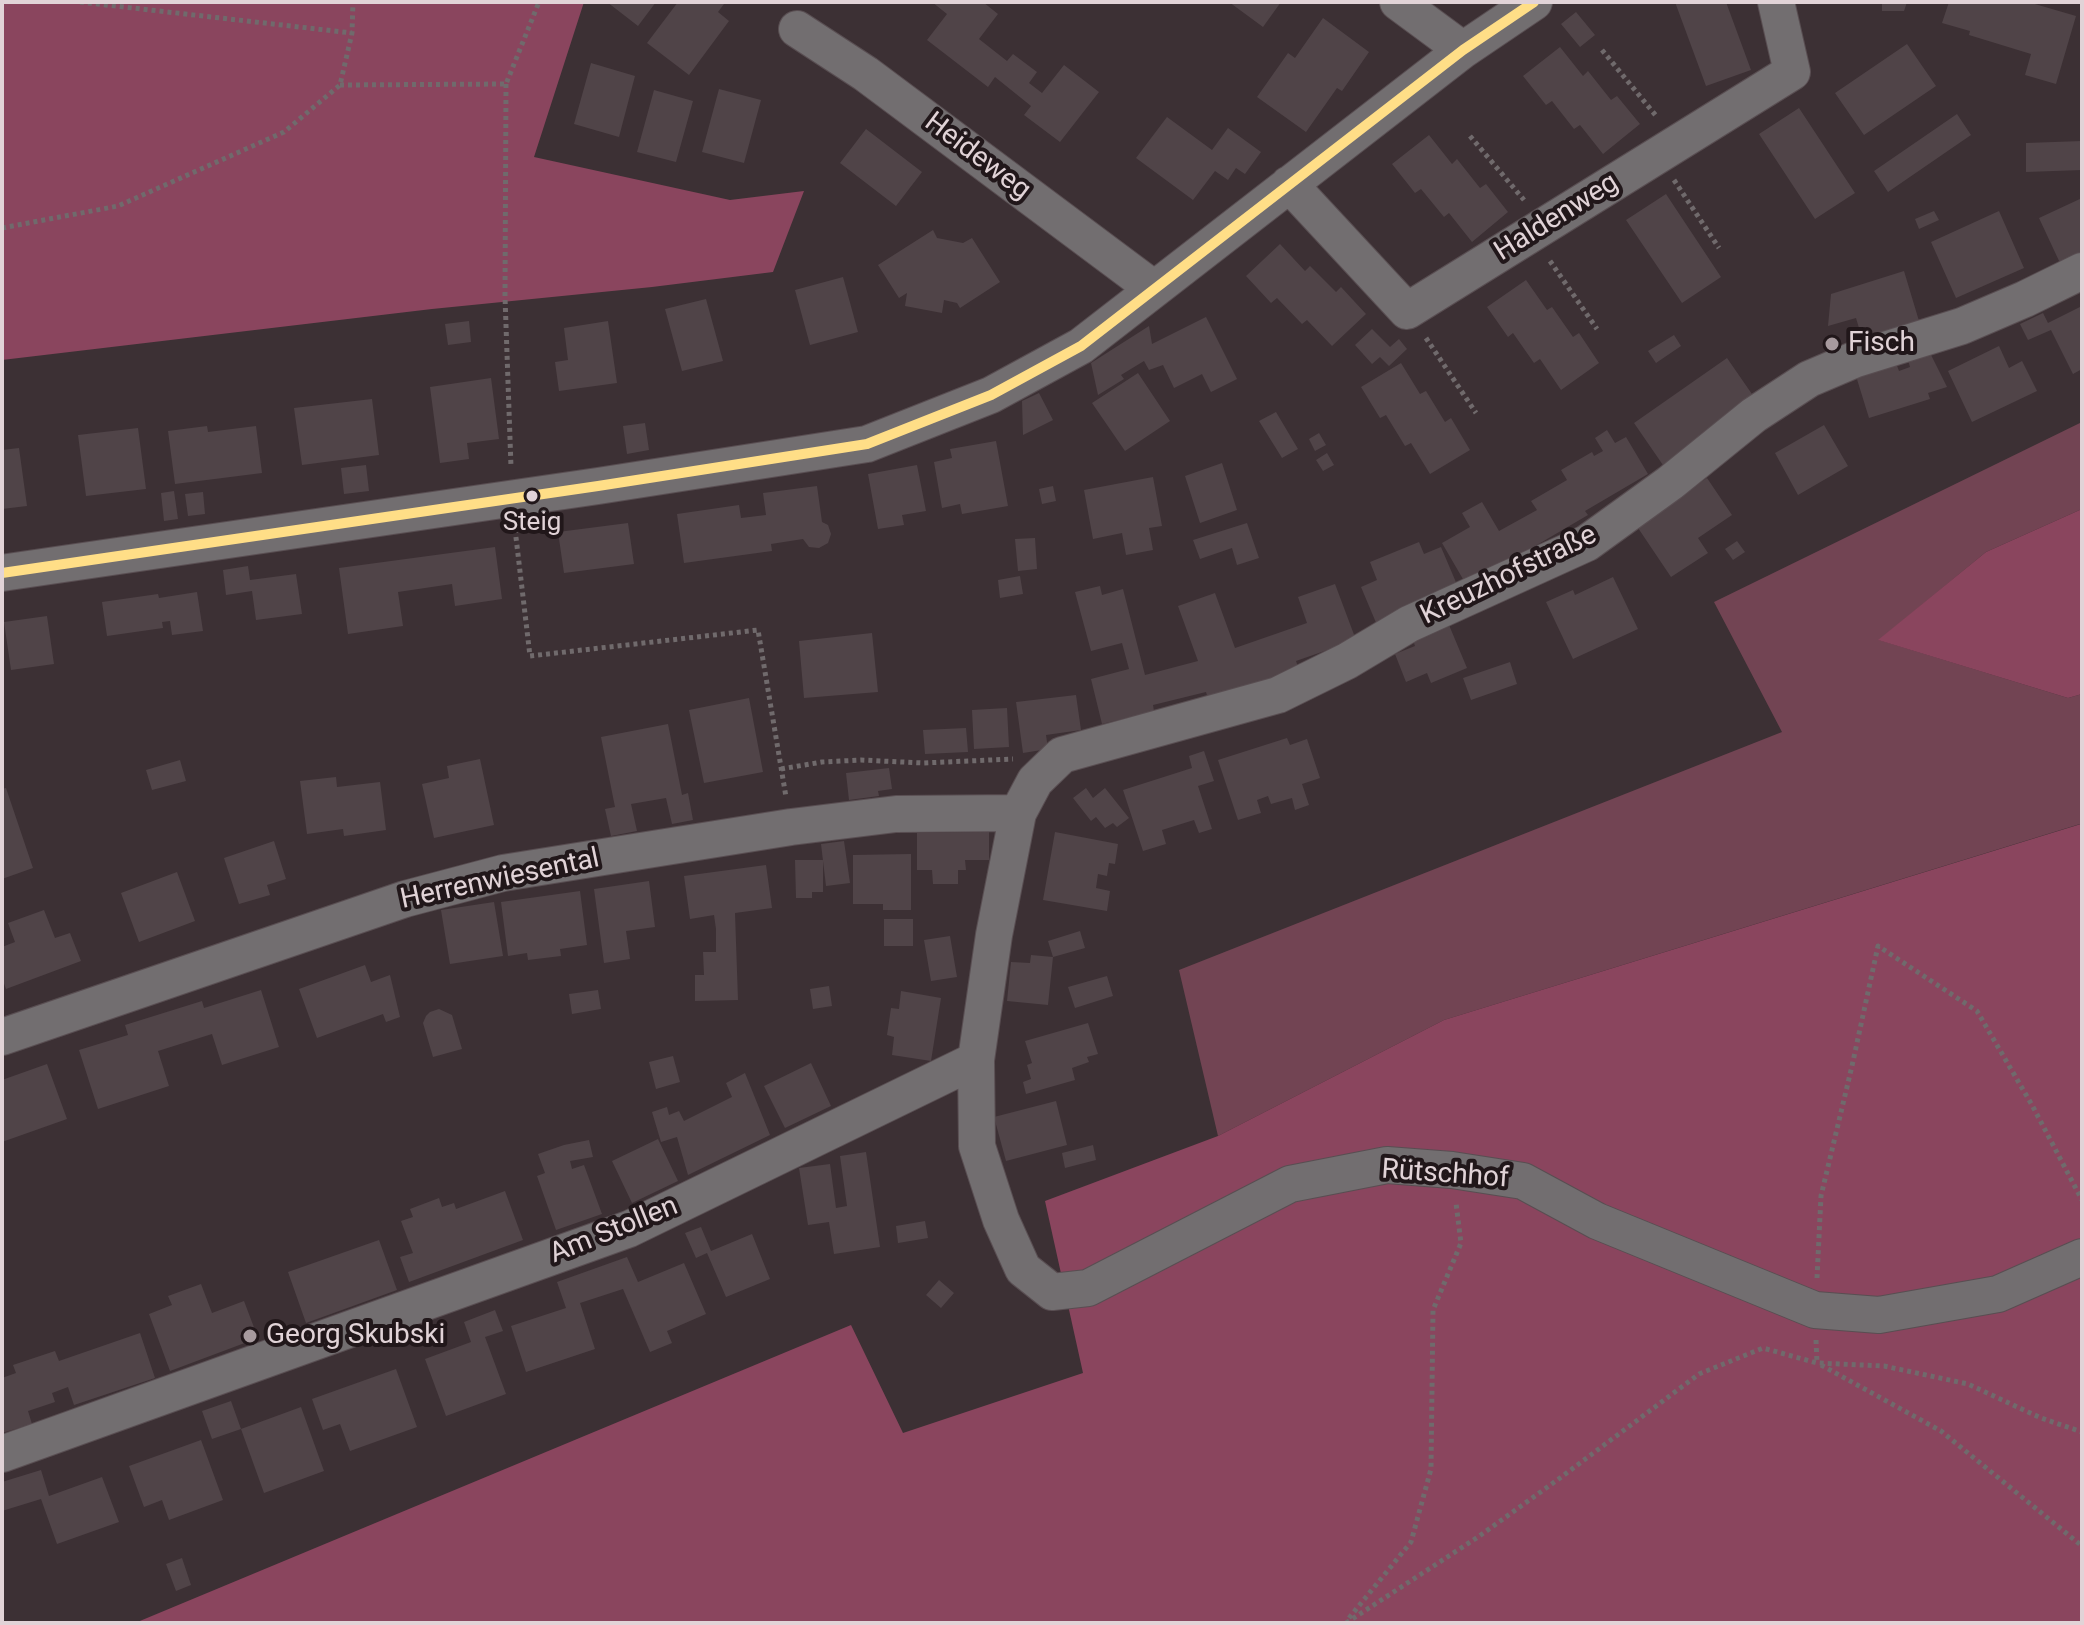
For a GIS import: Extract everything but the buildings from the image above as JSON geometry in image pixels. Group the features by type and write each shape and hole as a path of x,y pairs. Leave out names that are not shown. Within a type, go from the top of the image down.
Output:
{"street":[{"path":"1398,2 1463,50"},
{"path":"2,573 511,484 867,444 991,395 1081,346 1463,50 1534,2"},
{"name":"Haldenweg","path":"1407,311 1792,72 1776,2"},
{"name":"Heideweg","path":"797,29 866,74 1154,289"},
{"path":"1289,184 1407,311"},
{"name":"Kreuzhofstraße","path":"1018,813 1035,781 1062,755 1278,695 1347,661 1409,624 1587,543 1670,483 1754,415 1809,379 1856,359 1962,326 2082,271"},
{"path":"976,1060 994,935 1018,813"},
{"name":"Herrenwiesental","path":"2,1037 405,899 503,873 791,827 896,814 1018,813"},
{"name":"Rütschhof","path":"976,1060 977,1146 1001,1220 1023,1269 1052,1292 1088,1288 1290,1184 1387,1165 1452,1170 1523,1181 1597,1221 1815,1310 1879,1315 1998,1294 2082,1257"},
{"name":"Am Stollen","path":"2,1454 629,1229 976,1060"}],"path":[{"path":"80,2 352,33"},
{"path":"2,228 118,206 284,132 340,85 352,33 353,2"},
{"path":"539,2 506,84 505,297 511,484 530,656 758,630 786,798"},
{"path":"1602,50 1668,149 1719,248"},
{"path":"340,85 506,84"},
{"path":"1470,136 1539,229 1597,329"},
{"path":"1407,311 1476,413"},
{"path":"781,769 822,762 923,763 1062,755"},
{"path":"1815,1310 1821,1196 1878,946 1977,1011 2032,1105 2082,1200"},
{"path":"1346,1623 1411,1542 1431,1469 1433,1310 1461,1243 1452,1170"},
{"path":"1346,1623 1478,1537 1699,1374 1763,1348 1817,1363 1884,1366 1968,1384 2041,1418 2082,1432"},
{"path":"1817,1363 1941,1431 2082,1546"}],"shaded area":[{"path":"2,2 584,2 534,157 730,200 804,191 773,272 2,360"},
{"path":"2082,422 2082,509 1986,552 1879,640 2068,698 2082,694 2082,829 2080,824 1444,1020 1218,1136 1179,970 1782,732 1714,602"},
{"path":"2082,509 2082,694 2068,698 1878,640 1986,552"},
{"path":"2081,824 2082,1623 135,1623 851,1325 903,1433 1083,1373 1045,1201 1218,1136 1444,1020"}],"transit line":[{"path":"2,573 867,444 991,395 1081,346 1463,50 1534,2"}],"place":[{"name":"Fisch","path":"1832,344"},
{"name":"Steig","path":"532,496"},
{"name":"Georg Skubski","path":"250,1336"}]}
